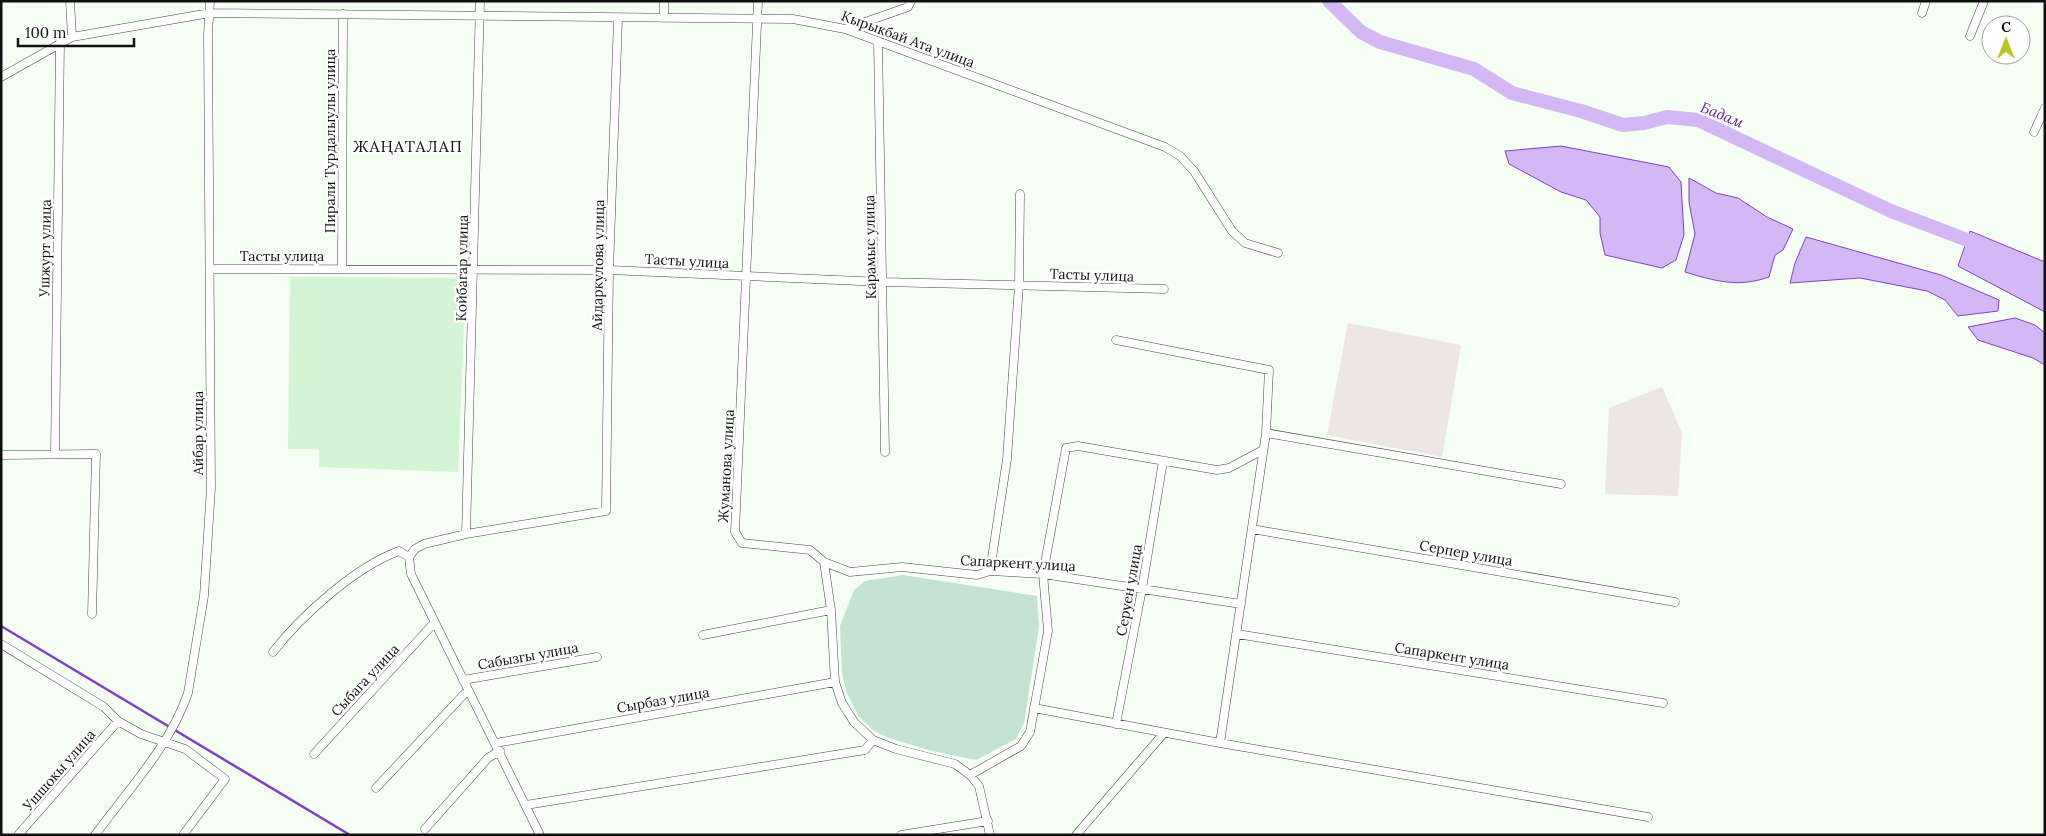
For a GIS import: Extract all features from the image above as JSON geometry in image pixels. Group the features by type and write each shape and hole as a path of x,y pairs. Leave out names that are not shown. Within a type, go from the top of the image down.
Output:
{"street":[{"path":"70,1 72,37"},
{"name":"Айбар улица","path":"95,835 164,742 183,708 188,693 204,596 211,488 208,34 210,1"},
{"name":"Койбагар улица","path":"466,534 480,1"},
{"path":"664,1 664,18"},
{"name":"Жуманова улица","path":"758,1 736,532 742,543 810,550 824,562"},
{"path":"845,29 908,7 911,1"},
{"path":"1922,13 1926,1"},
{"path":"1970,36 1984,1"},
{"name":"Кырыкбай Ата улица","path":"1,77 60,42 72,37 210,13 618,19 793,19 845,29 1165,147 1180,156 1194,172 1232,231 1245,243 1278,252"},
{"name":"Пирали Турдалыулы улица","path":"342,269 343,14"},
{"name":"Айдаркулова улица","path":"466,534 606,511 610,270 618,19"},
{"name":"Карамыс улица","path":"878,41 884,452"},
{"name":"Ушжурт улица","path":"55,454 60,42"},
{"path":"2034,132 2045,108"},
{"path":"990,571 1007,459 1019,285 1020,194"},
{"name":"Тасты улица","path":"210,269 474,268 610,270 883,282 1164,289"},
{"path":"1116,340 1269,370 1266,433 1220,743"},
{"path":"1266,433 1561,484"},
{"path":"970,775 1021,746 1030,732 1048,631 1043,574 1066,448 1078,446 1217,470 1229,468 1263,450"},
{"path":"1,455 96,454 92,614"},
{"name":"Серуен улица","path":"1116,724 1142,589 1163,461"},
{"name":"Серпер улица","path":"1252,529 1675,602"},
{"path":"466,534 424,544 415,549 409,557 411,574 540,835"},
{"path":"273,652 289,632 361,570 399,551 409,557"},
{"path":"824,562 831,610 836,682 842,703 854,722 873,740 904,752 955,764 970,775 979,786 990,835"},
{"name":"Сапаркент улица","path":"824,562 850,572 902,567 977,575 990,571 1043,574 1241,604"},
{"path":"703,635 831,610"},
{"name":"Сыбага улица","path":"314,754 434,623"},
{"name":"Сапаркент улица","path":"1237,634 1664,703"},
{"path":"1,644 104,708 118,721 141,734 185,748 225,779 183,835"},
{"name":"Сабызгы улица","path":"462,680 597,657"},
{"name":"Сырбаз улица","path":"496,743 836,682"},
{"path":"376,788 468,690"},
{"path":"1034,708 1220,743 1648,817"},
{"name":"Ушшокы улица","path":"18,835 118,721"},
{"path":"1076,835 1164,733"},
{"path":"526,805 865,750 873,740"},
{"path":"425,829 488,758 500,751"},
{"path":"901,835 988,821"}],"shaded area":[{"path":"1561,146 1669,167 1681,182 1684,235 1676,260 1662,268 1605,255 1600,233 1600,217 1586,200 1561,192 1509,164 1505,151"},
{"path":"1689,178 1716,193 1738,198 1767,217 1793,229 1783,250 1775,255 1769,277 1737,283 1706,278 1685,272 1695,234 1689,202"},
{"path":"1970,231 2045,262 2045,312 1958,266"},
{"path":"1806,237 1941,275 1999,300 1998,311 1958,316 1945,300 1927,291 1860,278 1790,283 1795,263"},
{"path":"2015,318 2035,325 2045,333 2045,365 2033,358 1978,340 1968,327"},
{"path":"1348,323 1461,345 1442,457 1327,435"},
{"path":"1662,387 1682,433 1678,496 1605,494 1609,408"}],"green space":[{"path":"290,277 466,278 458,472 319,467 319,449 288,449"},
{"path":"903,575 1037,596 1039,627 1024,723 1016,739 976,760 932,751 889,738 874,731 858,715 847,693 842,674 840,626 854,590 865,581"}],"waterway":[{"name":"Бадам","path":"1329,1 1361,32 1380,42 1474,69 1512,93 1581,111 1623,125 1644,123 1667,117 1698,120 1891,211 1983,246"},
{"path":"1,626 350,835"}],"district":[{"name":"ЖАҢАТАЛАП","path":"408,146"}]}
